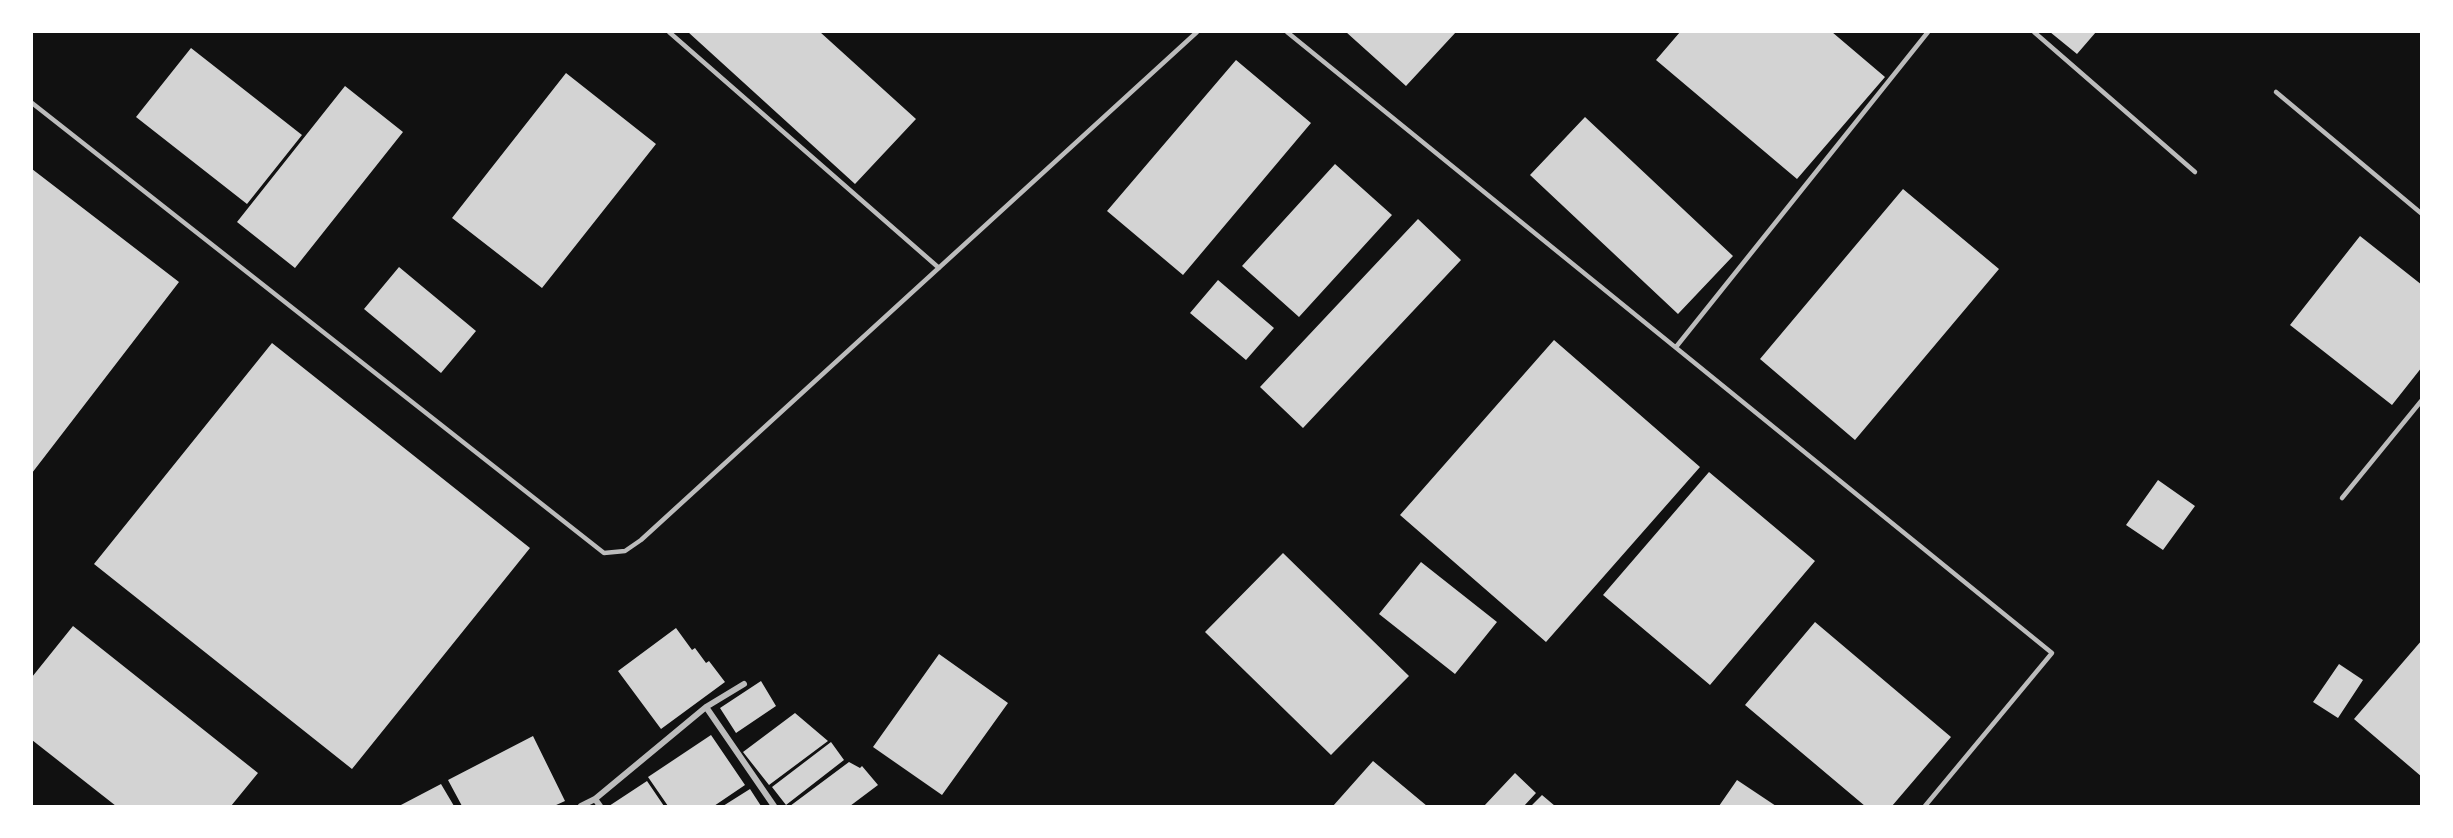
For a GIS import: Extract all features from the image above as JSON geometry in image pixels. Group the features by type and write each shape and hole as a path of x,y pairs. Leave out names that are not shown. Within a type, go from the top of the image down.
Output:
{"street":[{"path":"581,807 595,799 706,707 744,684"},
{"path":"706,707 774,807"},
{"path":"595,799 600,807"}],"lane":[{"path":"669,32 939,268"},
{"path":"32,103 604,553 625,551 641,540 1197,32"},
{"path":"1287,32 2052,653 1925,807"},
{"path":"1676,347 1928,32"},
{"path":"2034,32 2195,172"},
{"path":"2276,92 2421,214"},
{"path":"2342,498 2421,400"}],"building":[{"path":"688,32 820,32 916,119 855,184"},
{"path":"1346,32 1456,32 1406,86"},
{"path":"1680,32 1832,32 1885,77 1797,179 1656,60"},
{"path":"2050,32 2096,32 2077,54"},
{"path":"191,48 302,135 247,204 136,117"},
{"path":"1236,60 1311,123 1183,275 1107,211"},
{"path":"566,73 656,144 542,288 452,218"},
{"path":"345,86 403,132 295,268 237,222"},
{"path":"1585,117 1733,256 1678,314 1530,175"},
{"path":"1335,164 1392,215 1299,317 1242,266"},
{"path":"32,169 179,282 32,473"},
{"path":"1903,189 1999,269 1855,440 1760,359"},
{"path":"1418,219 1461,260 1303,428 1260,387"},
{"path":"2360,236 2422,285 2422,367 2392,405 2290,325"},
{"path":"399,267 476,331 441,373 364,309"},
{"path":"1218,280 1274,328 1246,360 1190,313"},
{"path":"1554,340 1700,467 1546,642 1400,515"},
{"path":"272,343 530,548 352,769 94,564"},
{"path":"1709,472 1815,561 1710,685 1603,595"},
{"path":"2158,480 2195,506 2163,550 2126,525"},
{"path":"1283,553 1409,676 1331,755 1205,632"},
{"path":"1421,562 1497,622 1455,674 1379,614"},
{"path":"1815,622 1951,737 1892,806 1865,806 1745,705"},
{"path":"73,626 258,773 231,806 116,806 32,740 32,677"},
{"path":"676,628 692,650 695,648 706,663 709,661 725,682 661,729 618,671"},
{"path":"2422,640 2422,777 2354,719"},
{"path":"939,654 1008,703 942,795 873,747"},
{"path":"2339,664 2363,680 2338,718 2313,702"},
{"path":"761,681 776,706 736,733 720,708"},
{"path":"795,713 828,741 769,785 743,752"},
{"path":"711,735 745,785 714,806 668,806 648,777"},
{"path":"533,736 565,801 554,806 462,806 448,780"},
{"path":"831,742 844,760 786,805 772,787"},
{"path":"1373,761 1427,806 1333,806"},
{"path":"849,762 860,768 862,766 878,785 850,806 790,806"},
{"path":"1515,773 1536,793 1524,806 1484,806"},
{"path":"1737,780 1776,806 1719,806"},
{"path":"647,781 664,806 609,806"},
{"path":"441,784 454,806 399,806"},
{"path":"750,789 761,806 723,806"},
{"path":"1542,795 1555,806 1531,806"}]}
